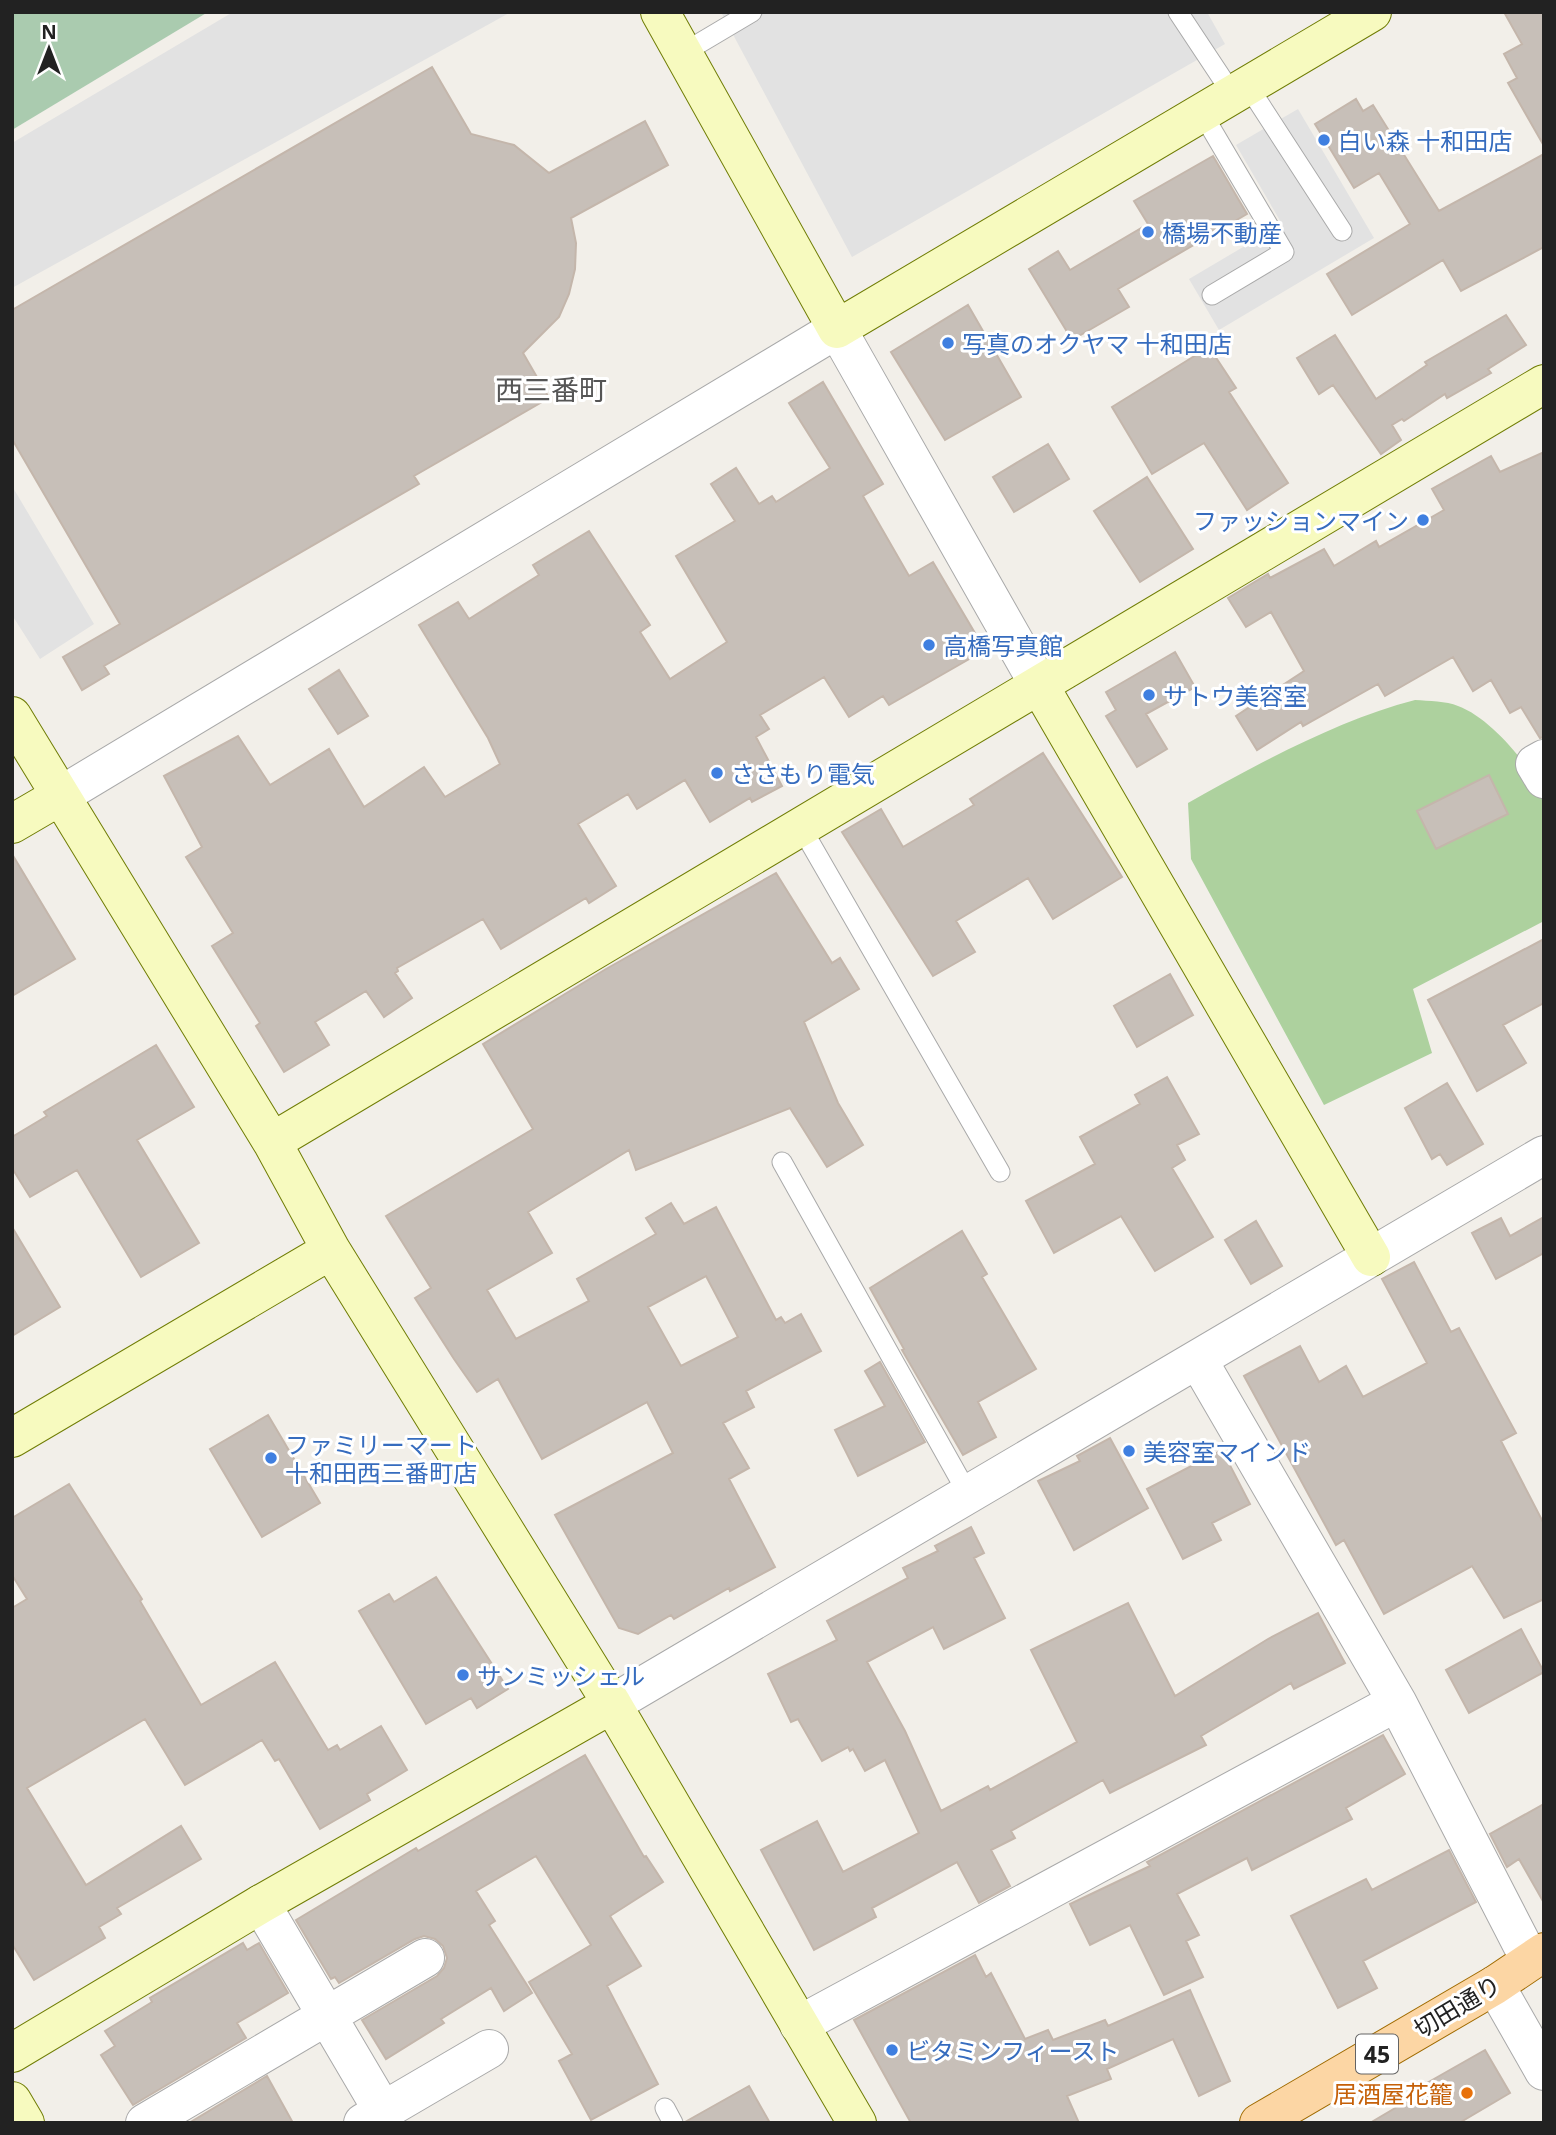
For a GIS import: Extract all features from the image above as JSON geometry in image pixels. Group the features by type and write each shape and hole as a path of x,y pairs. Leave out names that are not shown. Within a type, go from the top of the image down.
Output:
{"main road":[{"name":"切田通り","path":"1259,2123 1495,1985 1537,1956"}],"street":[{"path":"660,12 836,328 1371,1257"},
{"path":"12,824 836,328 1372,12"},
{"path":"272,1142 1544,384"},
{"path":"12,716 272,1142 331,1250 612,1704 857,2123"},
{"path":"1544,760 1535,764 1544,779"},
{"path":"12,2053 261,1904 612,1704 1544,1155"},
{"path":"12,1438 331,1250"},
{"path":"1198,1360 1397,1702 1537,1956"},
{"path":"799,2025 1397,1702"},
{"path":"261,1904 327,2016 373,2117 489,2049"},
{"path":"145,2123 425,1958"},
{"path":"1495,1985 1544,2071"},
{"path":"12,2101 26,2123"}],"lane":[{"path":"683,53 752,12"},
{"path":"1178,12 1227,98 1284,252 1212,295"},
{"path":"1227,98 1342,231"},
{"path":"801,827 1000,1172"},
{"path":"782,1162 968,1494"}],"green space":[{"path":"12,12 208,12 12,130"},
{"path":"1415,700 1448,703 1471,712 1507,743 1537,782 1544,794 1544,921 1413,989 1432,1053 1324,1105 1191,859 1188,803 1328,731"}],"shaded area":[{"path":"233,12 511,12 12,288 12,143"},
{"path":"721,12 1207,12 1225,44 852,257"},
{"path":"1298,109 1374,238 1219,330 1189,279 1282,224 1236,145"},
{"path":"12,486 94,624 40,659 12,615"}],"building":[{"path":"1504,12 1544,12 1544,146 1508,83 1517,78 1504,54 1522,44"},
{"path":"432,67 471,134 514,145 549,173 645,121 668,165 571,218 576,243 575,269 569,294 559,317 523,353 549,398 414,476 419,484 104,666 109,674 82,690 63,657 120,624 12,439 12,310"},
{"path":"1356,99 1363,111 1373,105 1439,211 1544,154 1544,247 1461,291 1443,260 1352,315 1327,274 1410,224 1379,173 1354,188 1315,124"},
{"path":"1213,156 1247,214 1118,289 1129,307 1072,340 1029,269 1058,251 1070,270 1148,224 1134,201"},
{"path":"968,305 1021,397 945,440 891,352"},
{"path":"1506,315 1526,345 1488,369 1491,373 1447,398 1445,394 1404,421 1402,419 1392,425 1401,440 1381,454 1333,385 1319,394 1297,358 1335,335 1376,399 1427,365 1425,362"},
{"path":"1209,347 1236,388 1229,392 1288,483 1247,510 1204,443 1152,474 1112,407"},
{"path":"823,382 883,484 863,496 909,576 933,562 985,650 889,705 883,696 849,717 824,677 760,715 769,729 756,737 782,786 752,802 750,798 710,822 685,780 637,809 628,794 578,824 616,886 589,903 586,898 501,949 483,919 397,968 395,973 412,998 384,1017 366,991 315,1022 329,1045 284,1072 256,1026 260,1023 212,946 233,933 186,857 202,847 164,776 238,736 270,785 329,749 364,807 424,767 445,797 500,764 488,738 419,625 458,602 469,619 539,575 533,565 589,531 650,625 640,632 670,679 727,642 676,556 735,521 711,484 736,468 759,504 772,496 776,502 830,468 789,403"},
{"path":"1048,444 1069,479 1014,512 993,477"},
{"path":"1544,452 1544,737 1540,738 1521,707 1510,713 1491,680 1473,691 1453,657 1385,696 1378,684 1303,726 1301,722 1257,750 1236,716 1304,671 1271,612 1246,627 1228,598 1268,574 1270,578 1324,549 1334,566 1376,541 1379,547 1444,510 1432,489 1491,456 1500,472"},
{"path":"1147,477 1193,549 1140,582 1094,511"},
{"path":"1175,652 1195,687 1146,714 1167,749 1137,767 1106,716 1116,710 1106,692"},
{"path":"339,670 368,716 338,734 309,689"},
{"path":"1043,753 1122,877 1053,919 1028,878 956,921 975,952 933,976 842,832 881,809 903,847 974,805 970,799"},
{"path":"1489,775 1508,814 1436,849 1417,811"},
{"path":"12,854 75,959 12,996"},
{"path":"776,873 832,963 840,958 859,989 804,1022 838,1103 863,1145 827,1167 790,1108 636,1170 629,1150 528,1212 552,1253 487,1290 516,1339 589,1301 577,1279 656,1234 646,1218 671,1203 684,1224 716,1207 776,1320 781,1317 785,1323 801,1314 821,1351 746,1391 754,1407 723,1423 749,1468 729,1479 775,1567 730,1591 729,1588 674,1619 671,1615 638,1634 619,1628 555,1515 673,1453 647,1402 542,1459 498,1379 477,1392 454,1359 415,1298 431,1288 386,1216 533,1129 483,1044 606,969","holes":["706,1276 738,1337 681,1366 648,1307"]},
{"path":"1544,939 1544,1003 1503,1025 1526,1063 1477,1091 1428,1000"},
{"path":"1170,974 1193,1015 1137,1047 1114,1006"},
{"path":"156,1045 194,1107 137,1140 199,1243 141,1277 77,1170 30,1197 12,1168 12,1137 47,1116 44,1112"},
{"path":"1167,1077 1199,1134 1177,1145 1185,1160 1172,1168 1213,1237 1155,1271 1121,1216 1054,1253 1026,1201 1095,1164 1080,1137 1140,1104 1135,1095"},
{"path":"1447,1083 1483,1144 1447,1165 1440,1154 1432,1159 1405,1108"},
{"path":"1544,1217 1544,1253 1496,1279 1472,1233 1501,1218 1510,1236"},
{"path":"1256,1221 1282,1266 1251,1284 1225,1240"},
{"path":"12,1227 60,1307 12,1336"},
{"path":"962,1231 987,1274 982,1277 1036,1369 978,1402 996,1437 963,1455 902,1350 904,1349 870,1288"},
{"path":"1414,1262 1451,1332 1459,1328 1516,1433 1501,1441 1544,1524 1544,1599 1504,1618 1472,1566 1384,1614 1344,1540 1336,1545 1244,1376 1300,1346 1319,1382 1346,1366 1363,1397 1427,1363 1382,1279"},
{"path":"880,1362 925,1442 858,1476 835,1430 885,1406 865,1371"},
{"path":"268,1415 320,1503 262,1537 210,1449"},
{"path":"1110,1438 1148,1508 1074,1550 1038,1481 1080,1461 1077,1456"},
{"path":"1222,1450 1250,1504 1212,1523 1221,1540 1183,1559 1147,1489"},
{"path":"69,1484 142,1599 140,1601 201,1705 275,1662 328,1750 337,1745 340,1750 381,1726 407,1770 367,1794 370,1800 320,1829 279,1759 275,1761 262,1740 185,1785 145,1719 27,1788 86,1885 181,1826 201,1859 117,1908 121,1914 99,1927 105,1938 34,1980 12,1944 12,1608 27,1599 12,1575 12,1518"},
{"path":"971,1527 984,1553 974,1558 1005,1618 944,1649 933,1627 867,1662 905,1731 941,1811 988,1786 990,1790 1077,1742 1031,1650 1128,1603 1175,1696 1268,1639 1318,1613 1345,1663 1294,1689 1291,1683 1201,1736 1206,1745 1110,1793 1103,1780 1011,1831 1015,1838 991,1850 1010,1886 979,1903 957,1862 872,1908 876,1917 814,1950 761,1850 817,1821 843,1872 919,1833 885,1760 865,1771 853,1749 850,1751 848,1747 822,1761 798,1719 791,1722 768,1674 837,1640 827,1621 908,1578 903,1568 938,1551 935,1546"},
{"path":"436,1577 508,1689 477,1708 471,1698 426,1724 359,1611 389,1594 394,1602"},
{"path":"1521,1629 1544,1672 1469,1713 1446,1670"},
{"path":"1383,1735 1405,1774 1346,1808 1352,1819 1252,1870 1247,1858 1177,1894 1199,1935 1186,1941 1203,1977 1164,1995 1130,1925 1090,1945 1070,1904 1150,1866 1147,1862"},
{"path":"585,1755 644,1857 646,1856 663,1882 610,1916 641,1966 607,1986 658,2084 591,2120 559,2061 572,2054 529,1982 591,1945 536,1856 476,1891 495,1921 489,1925 532,1993 504,2011 491,1988 441,2019 444,2023 386,2059 362,2020 437,1976 444,1968 447,1958 443,1946 435,1939 424,1936 415,1939 339,1983 335,1977 331,1979 296,1920 416,1848 418,1851"},
{"path":"1544,1804 1544,1903 1519,1859 1507,1867 1490,1834"},
{"path":"1449,1850 1476,1902 1363,1961 1377,1988 1338,2008 1291,1916 1366,1879 1372,1890"},
{"path":"243,1943 247,1950 259,1943 288,1993 237,2023 246,2038 133,2105 101,2055 115,2046 105,2031 152,2002 150,1998"},
{"path":"975,1955 986,1977 991,1973 1025,2039 1048,2030 1053,2040 1105,2020 1108,2026 1190,1990 1230,2081 1199,2096 1173,2039 1107,2069 1111,2079 1067,2096 1079,2123 911,2123 854,2020"},
{"path":"1485,2050 1510,2093 1459,2123 1370,2123 1407,2101 1404,2096"},
{"path":"267,2076 293,2123 189,2123"},
{"path":"749,2086 770,2123 685,2123 685,2122"}],"place":[{"name":"白い森 十和田店","path":"1324,140"},
{"name":"橋場不動産","path":"1148,232"},
{"name":"写真のオクヤマ 十和田店","path":"948,343"},
{"name":"ファッションマイン","path":"1423,520"},
{"name":"高橋写真館","path":"929,645"},
{"name":"サトウ美容室","path":"1149,695"},
{"name":"ささもり電気","path":"717,773"},
{"name":"美容室マインド","path":"1129,1451"},
{"name":"ファミリーマート 十和田西三番町店","path":"271,1458"},
{"name":"サンミッシェル","path":"463,1675"},
{"name":"ビタミンフィースト","path":"892,2050"},
{"name":"居酒屋花籠","path":"1467,2093"}],"district":[{"name":"西三番町","path":"551,389"}]}
